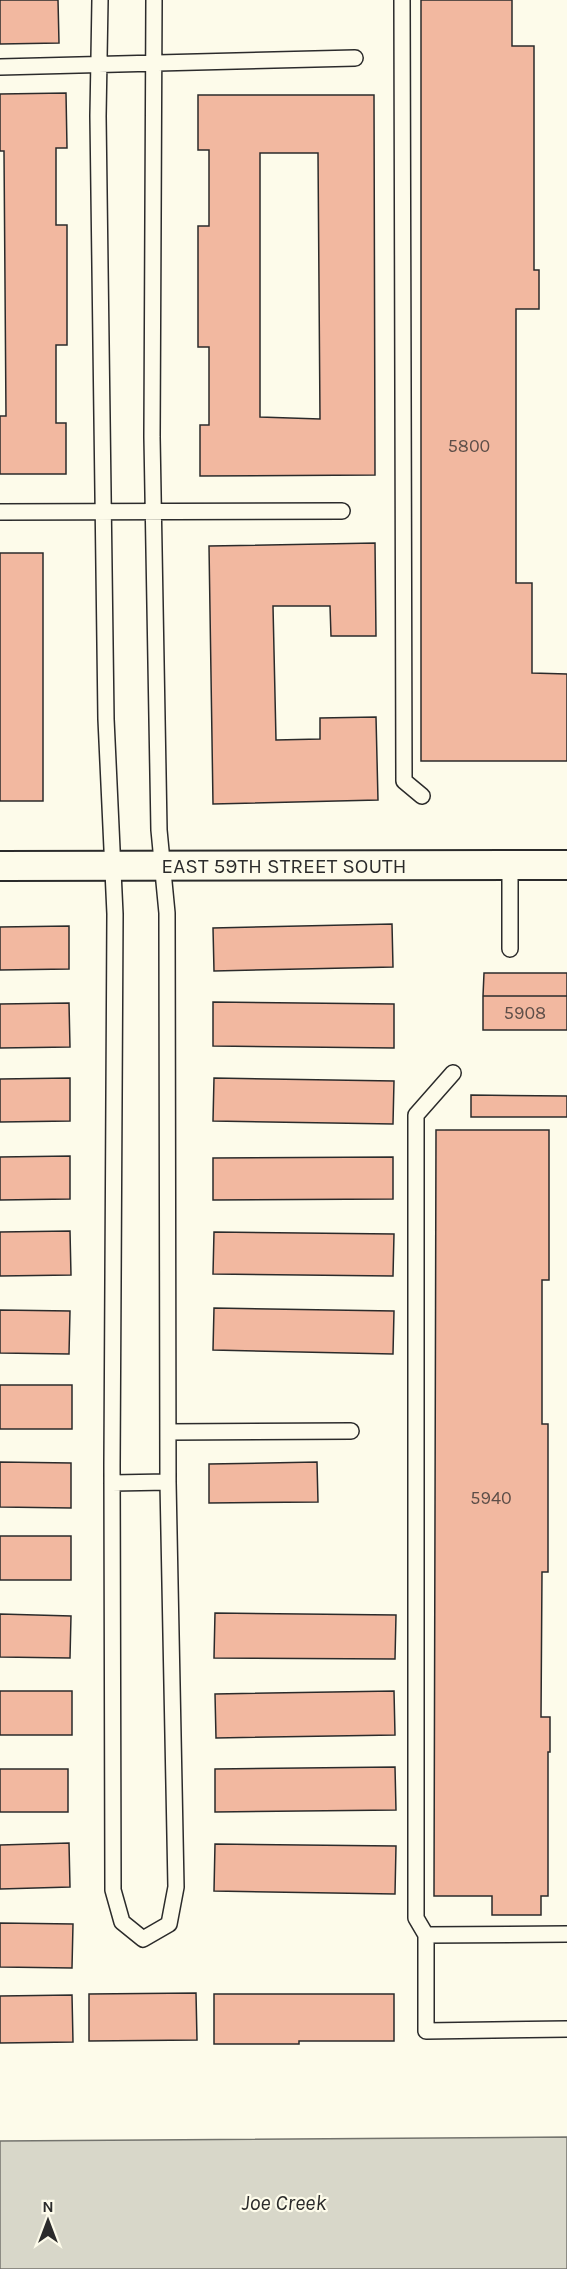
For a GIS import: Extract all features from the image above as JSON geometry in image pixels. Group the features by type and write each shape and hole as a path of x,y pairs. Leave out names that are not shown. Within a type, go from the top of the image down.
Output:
{"street":[{"name":"EAST 59TH STREET SOUTH","path":"0,866 567,865"}],"lane":[{"path":"100,0 106,719 115,914 112,1483 113,1890 122,1922 143,1938 170,1924 176,1887 168,1482 167,924 159,830 153,511 154,0"},
{"path":"402,0 404,780 422,796"},
{"path":"0,67 355,58"},
{"path":"0,512 342,511"},
{"path":"510,865 510,949"},
{"path":"453,1074 416,1115 416,1918 426,1935 426,2031 567,2029"},
{"path":"168,1432 351,1431"},
{"path":"112,1483 168,1482"},
{"path":"426,1935 567,1934"}],"water":[{"name":"Joe Creek","path":"567,2137 567,2269 0,2269 0,2141"}],"building":[{"path":"0,0 58,0 59,43 0,44"},
{"path":"421,0 512,0 512,46 534,46 534,270 539,270 539,309 516,309 516,583 532,583 532,673 567,674 567,761 421,761"},
{"path":"66,93 67,148 56,148 56,225 67,225 67,345 56,345 56,423 66,423 66,474 0,474 0,416 6,416 4,151 0,151 0,94"},
{"path":"198,95 374,95 375,475 200,476 200,425 209,425 209,347 198,347 198,226 209,226 209,150 198,150","holes":["260,153 318,153 320,419 260,417"]},
{"path":"375,543 376,636 331,636 330,606 273,606 276,740 320,739 320,718 376,717 378,800 213,804 209,546"},
{"path":"0,553 43,553 43,801 0,801"},
{"path":"392,924 393,967 214,971 213,928"},
{"path":"69,926 69,969 0,970 0,927"},
{"path":"484,973 567,973 567,996 483,996"},
{"path":"483,996 567,996 567,1030 483,1030"},
{"path":"213,1002 394,1004 394,1048 213,1046"},
{"path":"69,1003 70,1047 0,1048 0,1004"},
{"path":"70,1078 70,1121 0,1122 0,1079"},
{"path":"214,1078 394,1081 393,1124 213,1121"},
{"path":"471,1095 567,1096 567,1117 471,1117"},
{"path":"436,1130 549,1130 549,1280 542,1280 542,1424 548,1424 548,1572 542,1572 541,1717 550,1717 550,1752 548,1752 548,1896 541,1896 541,1915 492,1915 492,1896 434,1896"},
{"path":"70,1156 70,1199 0,1200 0,1157"},
{"path":"393,1157 393,1199 213,1200 213,1158"},
{"path":"70,1231 71,1275 0,1276 0,1232"},
{"path":"214,1232 394,1234 393,1276 213,1274"},
{"path":"214,1308 394,1311 393,1354 213,1350"},
{"path":"0,1310 70,1311 69,1354 0,1353"},
{"path":"0,1385 72,1385 72,1429 0,1429"},
{"path":"0,1462 71,1463 71,1508 0,1507"},
{"path":"317,1462 318,1502 209,1503 209,1464"},
{"path":"0,1536 71,1536 71,1580 0,1580"},
{"path":"215,1613 396,1615 395,1659 214,1658"},
{"path":"0,1614 71,1616 70,1658 0,1657"},
{"path":"0,1691 72,1691 72,1735 0,1735"},
{"path":"394,1691 395,1735 216,1738 215,1694"},
{"path":"395,1767 396,1810 215,1812 215,1769"},
{"path":"0,1769 68,1769 68,1812 0,1812"},
{"path":"69,1843 70,1887 0,1889 0,1845"},
{"path":"215,1844 396,1846 395,1894 214,1891"},
{"path":"0,1923 73,1924 72,1968 0,1967"},
{"path":"196,1993 197,2040 89,2041 89,1994"},
{"path":"214,1994 394,1994 394,2041 214,2044"},
{"path":"72,1995 73,2042 0,2043 0,1996"}]}
